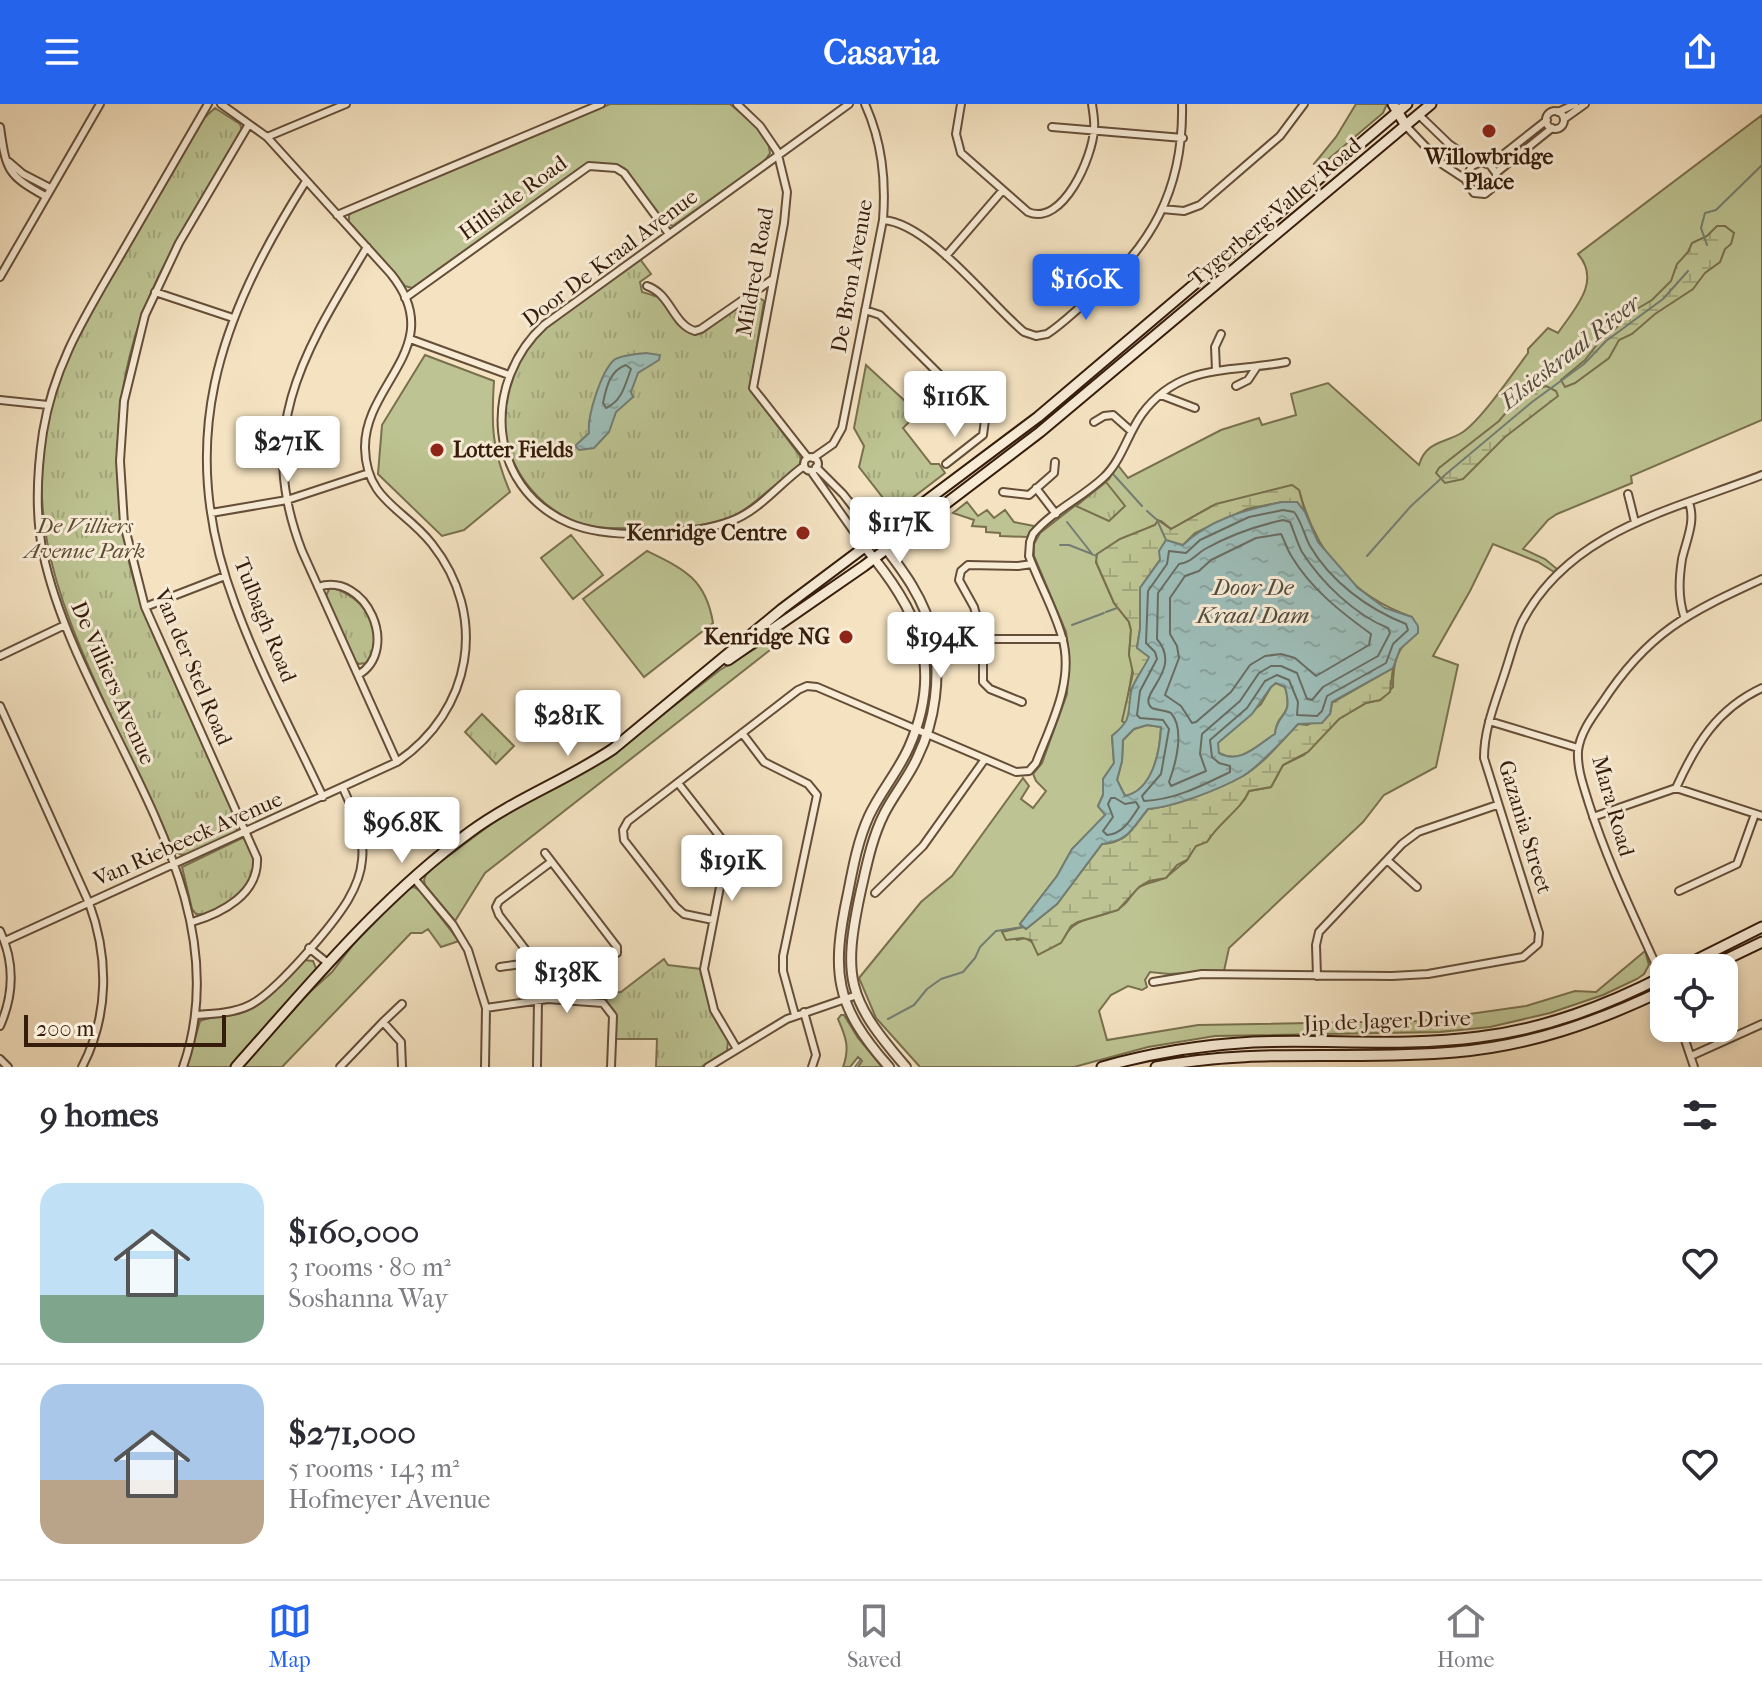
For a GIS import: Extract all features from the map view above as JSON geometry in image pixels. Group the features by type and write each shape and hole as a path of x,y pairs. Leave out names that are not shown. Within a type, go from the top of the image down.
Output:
{"main road":[{"name":"Tygerberg Valley Road","path":"236,1067 374,914 413,877 481,825 552,784 631,732 861,543 877,537 1048,408 1394,108 1409,104"},
{"path":"1409,104 1419,115"},
{"name":"Tygerberg Valley Road","path":"708,671 796,614 874,558 1064,413 1431,104"},
{"path":"1394,108 1406,126"},
{"path":"1708,954 1762,927"},
{"path":"1737,954 1762,942"},
{"name":"Jip de Jager Drive","path":"1102,1067 1172,1050 1226,1044 1433,1040 1504,1033 1558,1021 1650,984"},
{"name":"Jip de Jager Drive","path":"1156,1067 1247,1056 1419,1054 1500,1047 1577,1027 1650,996"}],"street":[{"path":"0,277 100,104"},
{"name":"De Villiers Avenue","path":"183,1067 196,1015 192,922 175,865 65,625 48,572 40,533 39,464 48,405 69,343 208,104"},
{"path":"211,513 287,500 369,473 365,444 368,422 397,372 410,339 405,298 395,279 267,137 221,104"},
{"path":"267,137 346,104"},
{"path":"579,104 582,112"},
{"path":"337,215 601,104"},
{"name":"Mildred Road","path":"737,104 760,126 778,156 785,176 786,202 753,388 810,464 861,543"},
{"name":"Door De Kraal Avenue","path":"810,464 737,519 707,528 628,532 591,530 549,511 531,495 515,474 506,455 500,417 509,375 522,349 544,325 849,104"},
{"name":"De Bron Avenue","path":"810,464 835,442 842,428 883,220 885,189 882,158 865,104"},
{"path":"961,104 956,134 961,153 1002,191 1039,216 1048,213 1078,182 1094,130 1092,104"},
{"path":"883,220 894,221 923,238 946,256 1021,329 1032,335 1043,335 1104,288 1127,266 1149,235 1176,170 1183,138 1182,104"},
{"path":"1162,209 1184,211 1200,205 1274,143 1304,104"},
{"path":"1490,165 1547,120 1549,114 1575,104"},
{"path":"1496,173 1552,128 1560,127 1564,119 1585,104"},
{"path":"1558,112 1564,119"},
{"path":"1406,126 1442,164 1465,179 1474,193 1485,194 1496,185 1496,173 1490,165 1476,163 1449,144 1419,115"},
{"path":"1547,120 1552,128"},
{"name":"Van der Stel Road","path":"192,922 217,912 241,896 252,884 257,858 145,607 124,524 120,461 124,401 145,315 155,292 179,243 249,124"},
{"path":"0,127 6,159 16,178 45,196"},
{"path":"1052,127 1183,138"},
{"path":"6,159 23,174 50,188"},
{"path":"1465,179 1468,170 1476,163"},
{"name":"Hillside Road","path":"405,298 589,166 616,168 624,173 669,234"},
{"name":"Tulbagh Road","path":"306,181 257,264 233,318 218,365 210,414 207,469 211,513 225,576 248,634 323,797"},
{"path":"946,256 1002,191"},
{"path":"367,247 316,333 298,374 283,438 284,473 287,500 298,541 397,762"},
{"path":"647,286 659,290 684,326 695,331 773,279"},
{"path":"155,292 233,318"},
{"path":"865,310 880,315 983,417 986,424 983,435 946,464"},
{"path":"1216,370 1215,347 1221,334"},
{"path":"410,339 509,375"},
{"path":"713,920 680,911 623,837 628,821 807,686 817,687 1019,773 1026,772 1034,766 1064,687 1063,639 1032,564 1029,551 1031,538 1105,476 1145,409 1178,382 1198,373 1286,362"},
{"path":"1236,386 1248,380 1256,368"},
{"path":"1161,395 1195,408"},
{"path":"0,400 48,405"},
{"path":"1094,422 1113,415 1131,431"},
{"path":"1003,492 1027,495 1054,473 1055,462"},
{"name":"Mildred Road","path":"810,464 832,482 877,537"},
{"name":"Van Riebeeck Avenue","path":"5,941 397,762 431,732 451,703 463,668 465,622 457,588 441,556 422,533 379,494 369,473"},
{"name":"Gazania Street","path":"1153,982 1202,974 1428,974 1516,958 1534,950 1539,933 1484,758 1484,739 1520,627 1538,598 1567,564 1591,545 1635,522 1762,475"},
{"path":"1036,488 1056,514"},
{"path":"1628,494 1635,522"},
{"path":"1684,616 1680,601 1680,577 1693,514 1689,503"},
{"path":"877,537 916,591 932,634 936,678 926,734 915,763 882,819 870,853 851,941 851,970 857,995 876,1031 906,1067"},
{"path":"861,543 904,598 919,634 924,664 924,687 915,729 908,749 869,815 856,855 837,945 844,999 860,1032 889,1067"},
{"path":"1022,702 985,685 982,678 983,639 974,607 959,580 961,571 968,565 1032,564"},
{"path":"145,607 225,576"},
{"name":"Mara Road","path":"1651,954 1614,876 1593,817 1581,775 1578,748 1586,728 1616,681 1640,652 1684,616 1762,579"},
{"path":"318,587 332,584 346,589 364,601 372,614 377,648 369,667 358,675"},
{"path":"0,656 65,625"},
{"path":"983,639 1063,639"},
{"path":"1676,788 1689,758 1709,727 1731,706 1762,688"},
{"path":"0,706 89,903 99,936 104,979 100,1018 82,1067"},
{"path":"1489,721 1578,748"},
{"path":"742,733 764,762 808,784 817,795 783,956 783,971 795,1015"},
{"path":"875,893 923,846 985,759"},
{"path":"678,783 721,838 727,851 704,972 714,1010 737,1049"},
{"path":"196,1015 230,1012 251,1005 278,981 341,911 360,873 362,860 361,834 343,788"},
{"path":"1593,817 1676,788 1758,815 1737,864 1679,891"},
{"path":"1317,976 1316,945 1319,932 1387,860 1418,832 1497,805"},
{"path":"500,967 535,962 602,962 616,954 617,947 545,853"},
{"path":"1387,860 1417,887"},
{"path":"535,962 496,907 499,901 551,862"},
{"path":"413,877 462,936 486,1008 485,1067"},
{"path":"0,931 5,941 12,989 0,1026"},
{"path":"309,948 329,964"},
{"path":"576,1000 578,962"},
{"path":"708,1067 795,1015 857,995"},
{"path":"486,1008 538,1000 600,1002 612,1012 611,1067"},
{"path":"537,1067 538,1000"},
{"path":"340,1067 402,1004"},
{"path":"804,1012 816,1053 812,1067"},
{"path":"383,1022 401,1042 402,1067"},
{"path":"1691,1056 1762,1024"},
{"path":"1686,1042 1694,1067"},
{"path":"0,1059 8,1067"}],"green space":[{"path":"610,104 730,104 755,125 768,141 770,153 764,162 673,226 666,224 624,168 588,163 412,288 405,286 349,222 349,215 353,212"},
{"path":"1356,104 1387,104 1383,113 1318,168 1314,164 1336,137"},
{"name":"De Villiers Avenue Park","path":"215,108 240,124 242,130 179,238 146,305 126,373 118,444 121,516 139,599 240,824 235,833 184,856 173,851 71,623 47,541 42,500 43,457 50,413 77,338 204,118"},
{"path":"1762,115 1762,420 1631,476 1632,483 1548,520 1523,549 1545,559 1557,569 1554,572 1538,562 1493,544 1433,656 1458,665 1436,767 1384,795 1363,822 1229,948 1224,971 1150,972 1145,980 1147,987 1142,990 1128,986 1111,995 1099,1011 1107,1040 1198,1025 1420,1021 1526,1006 1575,991 1596,992 1645,951 1649,965 1644,974 1603,995 1550,1013 1490,1027 1440,1032 1215,1036 1148,1047 1074,1067 920,1067 876,1018 859,978 921,902 952,876 1023,778 1029,786 1021,799 1033,808 1046,791 1033,774 1042,763 1067,694 1069,654 1066,632 1034,556 1034,544 1040,533 1109,479 1117,464 1128,478 1221,430 1259,418 1262,425 1296,415 1291,394 1328,383 1419,465 1432,446 1457,436 1471,426 1497,395 1528,349 1548,328 1558,333 1578,305 1586,285 1585,264 1578,254","holes":["1292,485 1299,490 1315,533 1339,569 1371,597 1412,617 1412,638 1399,653 1393,687 1380,700 1366,703 1339,719 1304,755 1283,765 1271,787 1249,791 1209,839 1196,846 1187,860 1166,877 1141,886 1114,911 1075,925 1064,938 1035,944 1025,938 1017,940 1004,931 1023,927 1020,924 1057,876 1072,849 1106,815 1098,806 1103,795 1103,779 1114,763 1112,736 1126,724 1133,667 1129,655 1131,630 1129,622 1114,603 1096,562 1109,547 1161,521 1171,529 1212,506"]},
{"path":"1717,226 1725,226 1734,233 1720,262 1705,273 1693,289 1655,314 1632,334 1619,340 1609,358 1565,387 1561,380 1630,313 1652,300 1671,281 1677,264 1692,243 1707,236"},
{"path":"640,259 651,274 640,282 642,292 659,297 683,329 695,334 702,333 751,298 758,297 764,301 750,389 800,456 801,462 791,474 750,506 720,521 671,528 610,528 580,523 564,516 537,496 517,469 510,453 505,426 506,403 511,381 526,350 563,314"},
{"name":"Lotter Fields","path":"425,355 494,381 494,438 510,492 464,530 442,536 378,474 382,425"},
{"path":"866,365 918,413 903,428 931,464 939,464 945,473 894,512 859,467 864,446 854,428"},
{"path":"1546,386 1556,391 1558,396 1505,437 1463,479 1445,483 1436,473 1499,421 1519,397"},
{"path":"1106,482 1125,506 1109,521 1076,506"},
{"path":"1292,485 1299,490 1305,512 1297,502 1247,509 1195,533 1160,560 1140,588 1137,647 1150,657 1131,690 1132,702 1126,724 1122,721 1133,673 1129,655 1131,630 1129,622 1114,603 1096,562 1097,554 1120,539 1155,525 1158,520 1171,529 1216,504"},
{"path":"967,502 978,516 987,510 994,518 1005,510 1014,522 1034,526 1027,537 986,532 986,527 972,526 974,520 953,513"},
{"path":"571,535 603,575 573,599 541,558"},
{"path":"647,551 691,577 705,596 713,623 644,677 583,599"},
{"path":"333,588 355,599 370,618 375,640 373,652 366,663 355,661 326,596"},
{"path":"784,631 788,636 485,873 455,921 425,885 427,872 502,816 607,758 720,670"},
{"path":"1393,668 1390,692 1339,719 1308,752 1283,765 1271,787 1249,791 1207,842 1196,846 1187,860 1177,865 1166,878 1149,881 1139,887 1118,910 1071,926 1061,943 1038,955 1031,940 1006,940 1002,932 1026,929 1057,904 1102,844 1124,837 1148,809 1197,797 1243,776 1265,759 1298,724 1307,725 1330,714 1332,703"},
{"path":"1276,683 1285,687 1288,704 1275,734 1241,755 1234,757 1218,753 1217,743 1261,704"},
{"path":"482,714 514,746 496,764 465,732"},
{"path":"1147,725 1161,727 1157,758 1142,786 1125,796 1117,780 1123,740 1134,729"},
{"path":"242,838 246,839 254,858 252,878 240,894 223,907 196,914 192,909 182,867"},
{"path":"414,887 459,941 441,947 428,929 422,933 411,933 282,1067 241,1067 300,1001 332,972 362,933 406,889"},
{"path":"664,959 668,965 701,969 712,1011 728,1040 727,1051 701,1067 656,1067 657,1039 616,1039 615,1012 606,1001 608,993 621,992"},
{"path":"303,960 313,961 317,971 232,1067 187,1067 200,1021 238,1014 257,1006"},
{"path":"841,1015 882,1067 858,1067 862,1061 858,1057 850,1067 843,1067 847,1048 838,1019"}],"water":[{"path":"646,353 660,355 659,360 638,373 631,392 633,397 616,412 609,432 594,448 579,450 575,446 589,433 596,395 609,366 620,357"},
{"name":"Door De Kraal Dam","path":"1282,502 1297,502 1305,512 1318,542 1358,588 1385,608 1412,617 1418,626 1418,633 1400,649 1393,668 1332,702 1330,714 1322,723 1298,724 1243,776 1197,797 1148,809 1124,837 1102,844 1057,904 1026,929 1020,924 1057,876 1072,849 1105,815 1098,806 1103,795 1103,779 1114,763 1112,736 1126,720 1132,688 1149,657 1137,648 1140,588 1160,560 1159,551 1166,540 1183,545 1216,522","holes":["1276,683 1285,687 1288,705 1275,734 1242,755 1234,757 1219,753 1218,743 1252,714","1147,725 1161,727 1157,758 1142,786 1125,796 1117,780 1123,740 1134,729"]}],"waterway":[{"name":"Elsieskraal River","path":"1707,245 1701,228 1705,213 1716,210 1762,165"},
{"name":"Elsieskraal River","path":"1367,556 1411,506 1446,474 1532,402 1584,364 1606,341 1663,299 1688,271"},
{"path":"1113,474 1142,506"},
{"path":"1147,511 1156,519"},
{"path":"1157,520 1166,540"},
{"path":"1067,522 1093,555"},
{"path":"1060,545 1069,545 1092,554"},
{"path":"1106,612 1117,608"},
{"path":"1072,625 1104,613"},
{"name":"Elsieskraal River","path":"888,1019 914,1005 927,989 941,979 963,972 980,947 996,931 1023,927"},
{"name":"Elsieskraal River","path":"855,1067 861,1059"}],"place":[{"name":"Willowbridge Place","path":"1489,131"},
{"name":"Lotter Fields","path":"437,450"},
{"name":"Kenridge Centre","path":"803,533"},
{"name":"Kenridge NG","path":"846,637"}]}
